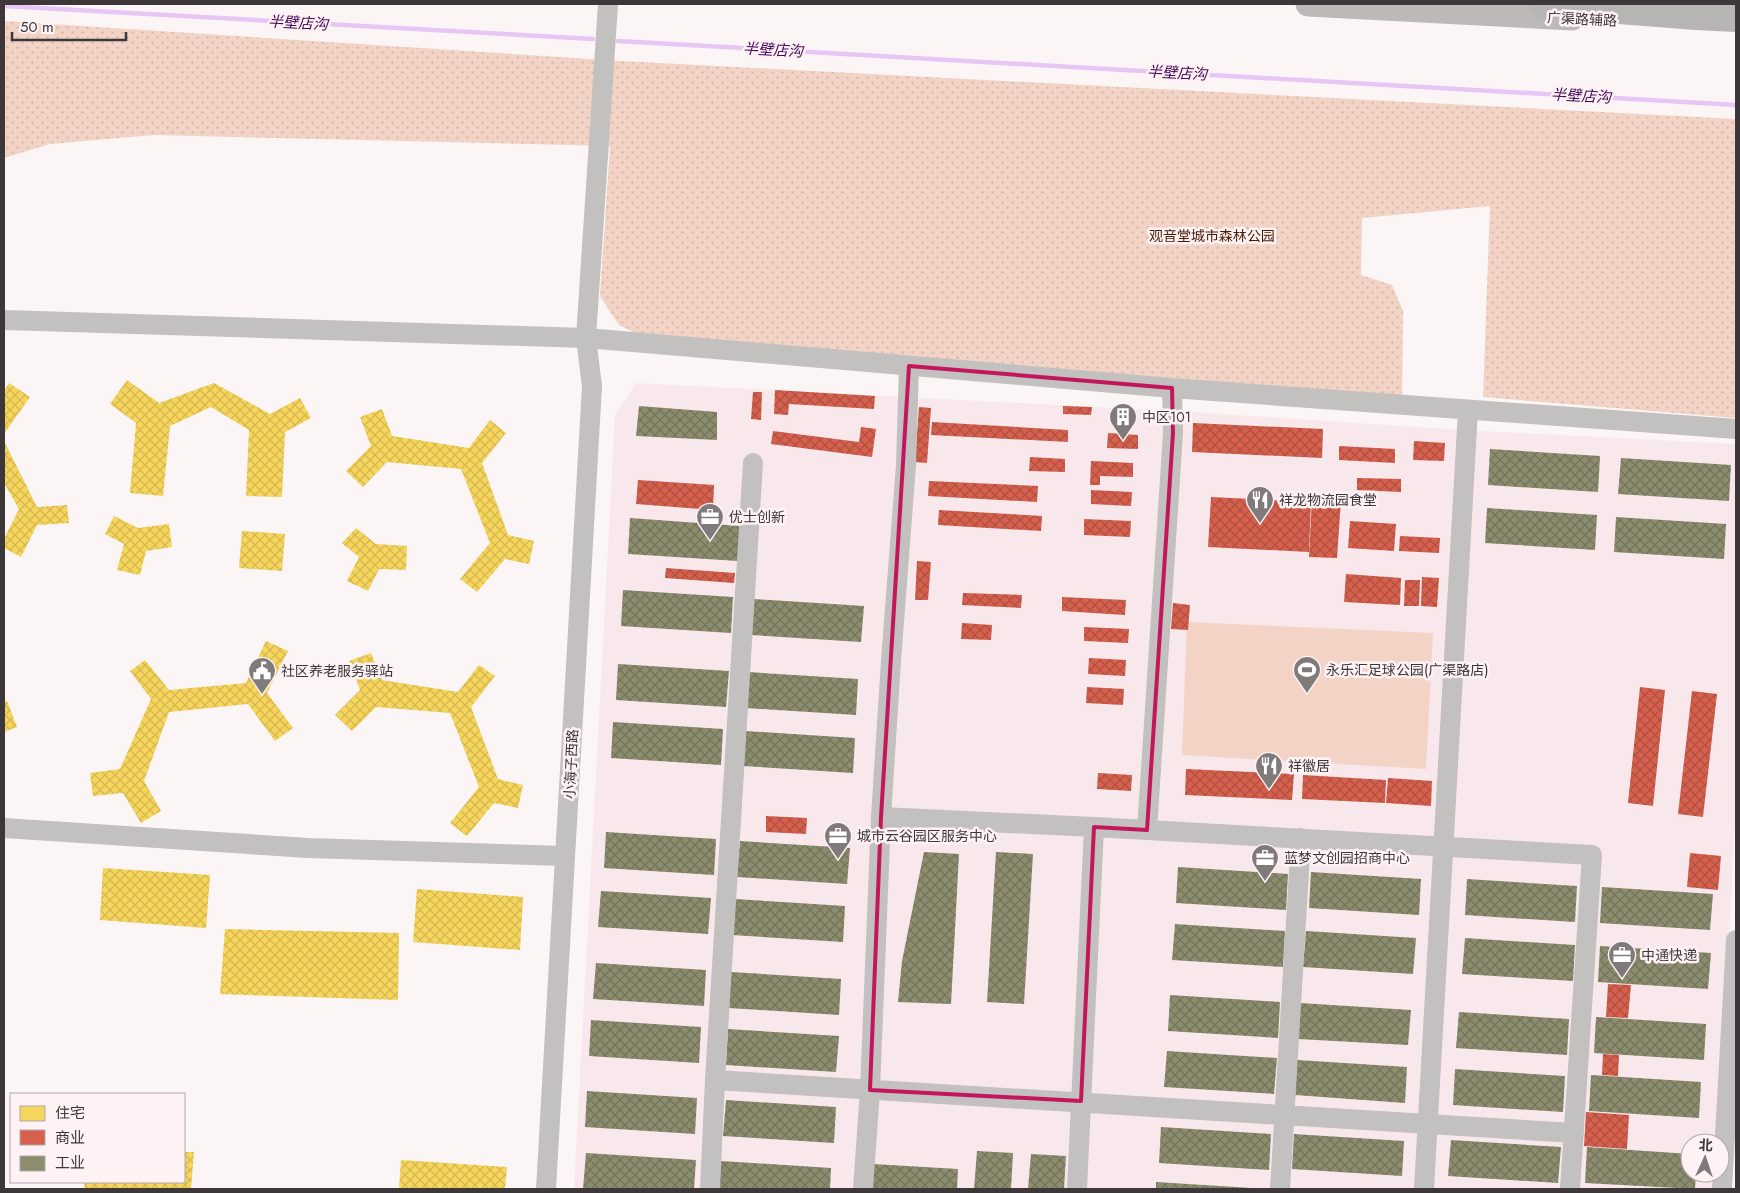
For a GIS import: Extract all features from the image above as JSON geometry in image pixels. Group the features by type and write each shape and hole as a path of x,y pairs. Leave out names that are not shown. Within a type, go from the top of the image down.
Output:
{"highway":[{"path":"1543,4 1736,18"}],"main road":[{"name":"广渠路辅路","path":"1308,4 1736,28"}],"street":[{"name":"小海子西路","path":"546,1189 592,386 586,338 608,4"},
{"path":"4,320 586,338 1172,388 1736,429"},
{"path":"864,1189 881,817 906,465 909,366"},
{"path":"1147,830 1173,433 1172,388"},
{"path":"1424,1189 1468,410"},
{"path":"710,1189 753,463"},
{"path":"881,817 1094,826 1592,855 1570,1189"},
{"path":"1077,1189 1094,826"},
{"path":"4,828 308,848 565,856"},
{"path":"1280,1189 1301,838"},
{"path":"1722,1189 1736,940"},
{"path":"715,1080 1574,1133"}],"highlighted area":[{"path":"909,366 1172,388 1173,433 1147,830 1094,827 1081,1101 870,1090 881,817"}],"shaded area":[{"path":"636,383 1191,412 1463,430 1736,444 1736,805 1719,1133 1680,1133 1680,1183 1715,1183 1715,1189 574,1189 615,415"}],"green space":[{"name":"观音堂城市森林公园","path":"4,21 621,61 1736,119 1736,418 1483,397 1490,206 1362,218 1361,275 1392,285 1403,311 1402,396 643,337 619,325 600,296 610,146 154,135 50,144 4,158"},
{"name":"永乐汇足球公园(广渠路店)","path":"1187,622 1433,633 1426,769 1182,755"}],"building: 住宅":[{"path":"127,380 159,403 214,383 270,414 300,398 311,418 285,432 282,497 246,496 249,430 211,407 170,426 163,496 130,493 136,423 110,404"},
{"path":"9,383 30,397 4,434 4,391"},
{"path":"382,409 392,436 469,448 490,420 506,433 482,463 508,535 534,541 529,564 505,559 477,592 460,579 490,543 461,469 387,462 363,487 346,471 371,446 360,417"},
{"path":"4,441 37,507 67,505 69,523 37,525 21,557 4,548 4,539 19,509 4,483"},
{"path":"114,516 138,528 169,524 172,547 146,551 140,575 117,570 124,544 105,534"},
{"path":"356,528 376,544 407,546 406,570 379,569 368,591 347,581 359,557 342,543"},
{"path":"242,531 285,534 282,571 239,568"},
{"path":"266,641 288,651 267,693 293,728 275,741 248,704 169,712 144,781 161,811 141,823 123,793 93,796 90,773 120,769 151,699 130,671 145,660 169,690 246,683"},
{"path":"371,653 382,680 458,692 479,665 495,676 471,707 498,779 523,785 518,808 494,803 467,836 450,823 479,787 450,713 376,707 352,731 335,715 360,690 349,661"},
{"path":"7,701 17,727 4,732 4,702"},
{"path":"103,868 210,875 206,928 100,920"},
{"path":"417,889 523,897 520,950 413,942"},
{"path":"225,929 399,933 398,1000 220,994"},
{"path":"185,1152 194,1152 191,1189 84,1189 85,1183 185,1183"},
{"path":"401,1160 507,1167 505,1189 399,1189"}],"building: 商业":[{"path":"775,390 875,396 874,409 789,404 788,415 774,414"},
{"path":"753,392 762,392 761,420 751,419"},
{"path":"1063,406 1092,407 1091,415 1063,414"},
{"path":"919,407 931,408 927,463 915,462"},
{"path":"932,422 1068,430 1068,442 931,435"},
{"path":"1193,423 1323,429 1322,458 1192,452"},
{"path":"861,427 876,429 872,457 771,444 773,431 859,442"},
{"name":"中区101","path":"1108,433 1138,435 1138,449 1107,448"},
{"path":"1414,441 1445,443 1444,461 1413,460"},
{"path":"1339,446 1395,449 1395,463 1339,460"},
{"path":"1030,457 1065,459 1065,472 1029,471"},
{"path":"1091,461 1133,463 1133,477 1100,476 1100,485 1090,485"},
{"path":"1357,478 1401,479 1401,492 1357,490"},
{"path":"638,480 714,485 713,510 636,504"},
{"path":"929,481 1038,486 1037,502 928,496"},
{"path":"1091,490 1132,492 1131,506 1091,504"},
{"name":"祥龙物流园食堂","path":"1211,497 1311,502 1309,552 1208,547"},
{"path":"1312,498 1341,500 1337,558 1309,557"},
{"path":"939,510 1042,516 1041,531 938,525"},
{"path":"1084,519 1131,521 1130,537 1084,535"},
{"path":"1350,521 1396,524 1394,551 1348,548"},
{"path":"1400,536 1440,538 1439,553 1399,551"},
{"path":"917,561 931,562 928,600 915,600"},
{"path":"666,568 735,573 734,583 665,578"},
{"path":"1346,574 1401,578 1400,605 1344,602"},
{"path":"1422,577 1439,578 1437,607 1421,606"},
{"path":"1405,580 1420,580 1419,606 1404,606"},
{"path":"963,593 1022,595 1021,608 962,605"},
{"path":"1062,597 1126,600 1125,615 1062,611"},
{"path":"1173,603 1190,605 1188,630 1171,629"},
{"path":"962,623 992,625 991,640 961,639"},
{"path":"1084,627 1129,629 1128,643 1084,641"},
{"path":"1089,658 1126,660 1125,676 1088,674"},
{"path":"1087,687 1124,689 1123,705 1086,703"},
{"path":"1640,687 1665,690 1653,806 1628,803"},
{"path":"1692,691 1717,694 1703,817 1678,814"},
{"path":"1186,769 1294,774 1292,800 1185,795"},
{"path":"1098,773 1132,775 1131,791 1097,789"},
{"path":"1303,775 1386,780 1385,803 1302,799"},
{"path":"1388,778 1432,781 1431,806 1386,803"},
{"path":"766,816 807,818 806,834 766,832"},
{"path":"1690,853 1721,856 1718,890 1687,887"},
{"path":"1608,984 1631,985 1628,1018 1606,1017"},
{"path":"1603,1054 1619,1055 1618,1076 1602,1075"},
{"path":"1586,1112 1629,1115 1627,1149 1584,1146"}],"building: 工业":[{"path":"639,406 717,412 717,440 636,436"},
{"path":"1490,449 1600,456 1598,492 1488,485"},
{"path":"1621,458 1731,465 1729,501 1618,494"},
{"path":"1487,508 1597,515 1595,550 1485,543"},
{"path":"1616,517 1726,524 1724,559 1614,552"},
{"path":"630,518 740,526 738,561 628,554"},
{"path":"623,590 733,597 731,633 621,626"},
{"path":"754,599 864,606 861,642 751,635"},
{"path":"618,664 729,671 726,707 616,700"},
{"path":"748,672 858,679 856,715 746,708"},
{"path":"613,722 723,729 721,765 611,758"},
{"path":"745,731 855,738 853,773 743,766"},
{"path":"606,832 716,839 714,875 604,868"},
{"path":"740,841 850,848 847,884 737,877"},
{"path":"924,852 959,854 951,1004 898,1002 902,961"},
{"path":"996,852 1033,854 1024,1004 987,1002"},
{"path":"1178,867 1288,874 1286,910 1176,903"},
{"path":"1311,872 1421,879 1419,915 1309,908"},
{"path":"1467,879 1577,886 1575,922 1465,915"},
{"path":"1602,887 1713,894 1710,930 1600,923"},
{"path":"601,891 711,898 708,934 598,927"},
{"path":"735,899 845,906 843,942 732,935"},
{"path":"1175,924 1285,931 1283,967 1172,960"},
{"path":"1306,931 1416,938 1413,974 1303,967"},
{"path":"1465,938 1575,945 1573,981 1462,974"},
{"path":"1600,946 1711,953 1708,989 1598,982"},
{"path":"596,963 706,970 704,1006 593,999"},
{"path":"731,972 841,979 839,1015 729,1008"},
{"path":"1170,995 1280,1002 1278,1038 1168,1031"},
{"path":"1300,1003 1411,1010 1408,1045 1298,1039"},
{"path":"1459,1012 1569,1019 1567,1055 1456,1048"},
{"path":"1596,1017 1706,1024 1704,1060 1594,1053"},
{"path":"591,1020 701,1027 699,1063 589,1056"},
{"path":"728,1029 839,1036 836,1072 726,1065"},
{"path":"1167,1051 1277,1058 1274,1094 1164,1087"},
{"path":"1297,1060 1407,1067 1405,1103 1295,1095"},
{"path":"1455,1069 1565,1076 1563,1112 1453,1105"},
{"path":"1591,1075 1701,1082 1699,1118 1589,1111"},
{"path":"587,1091 697,1098 695,1134 585,1127"},
{"path":"726,1100 836,1107 834,1143 723,1136"},
{"path":"1161,1127 1271,1134 1269,1170 1159,1163"},
{"path":"1294,1134 1404,1141 1402,1176 1292,1169"},
{"path":"1451,1140 1561,1147 1558,1183 1448,1176"},
{"path":"1587,1147 1680,1153 1680,1183 1695,1183 1695,1189 1585,1183"},
{"path":"977,1151 1013,1153 1011,1189 974,1189"},
{"path":"586,1153 696,1160 694,1189 583,1189"},
{"path":"1031,1154 1066,1156 1064,1189 1028,1189"},
{"path":"721,1161 831,1168 830,1189 719,1189"},
{"path":"873,1164 958,1169 957,1189 872,1189"},
{"path":"1156,1182 1251,1188 1251,1189 1156,1189"}],"waterway":[{"name":"半壁店沟","path":"4,6 593,39"},
{"name":"半壁店沟","path":"618,41 1736,105"}],"place":[{"name":"中区101","path":"1123,441"},
{"name":"祥龙物流园食堂","path":"1260,524"},
{"name":"优士创新","path":"710,541"},
{"name":"永乐汇足球公园(广渠路店)","path":"1307,694"},
{"name":"社区养老服务驿站","path":"262,695"},
{"name":"祥徽居","path":"1269,790"},
{"name":"城市云谷园区服务中心","path":"838,860"},
{"name":"蓝梦文创园招商中心","path":"1265,882"},
{"name":"中通快递","path":"1622,979"}]}
